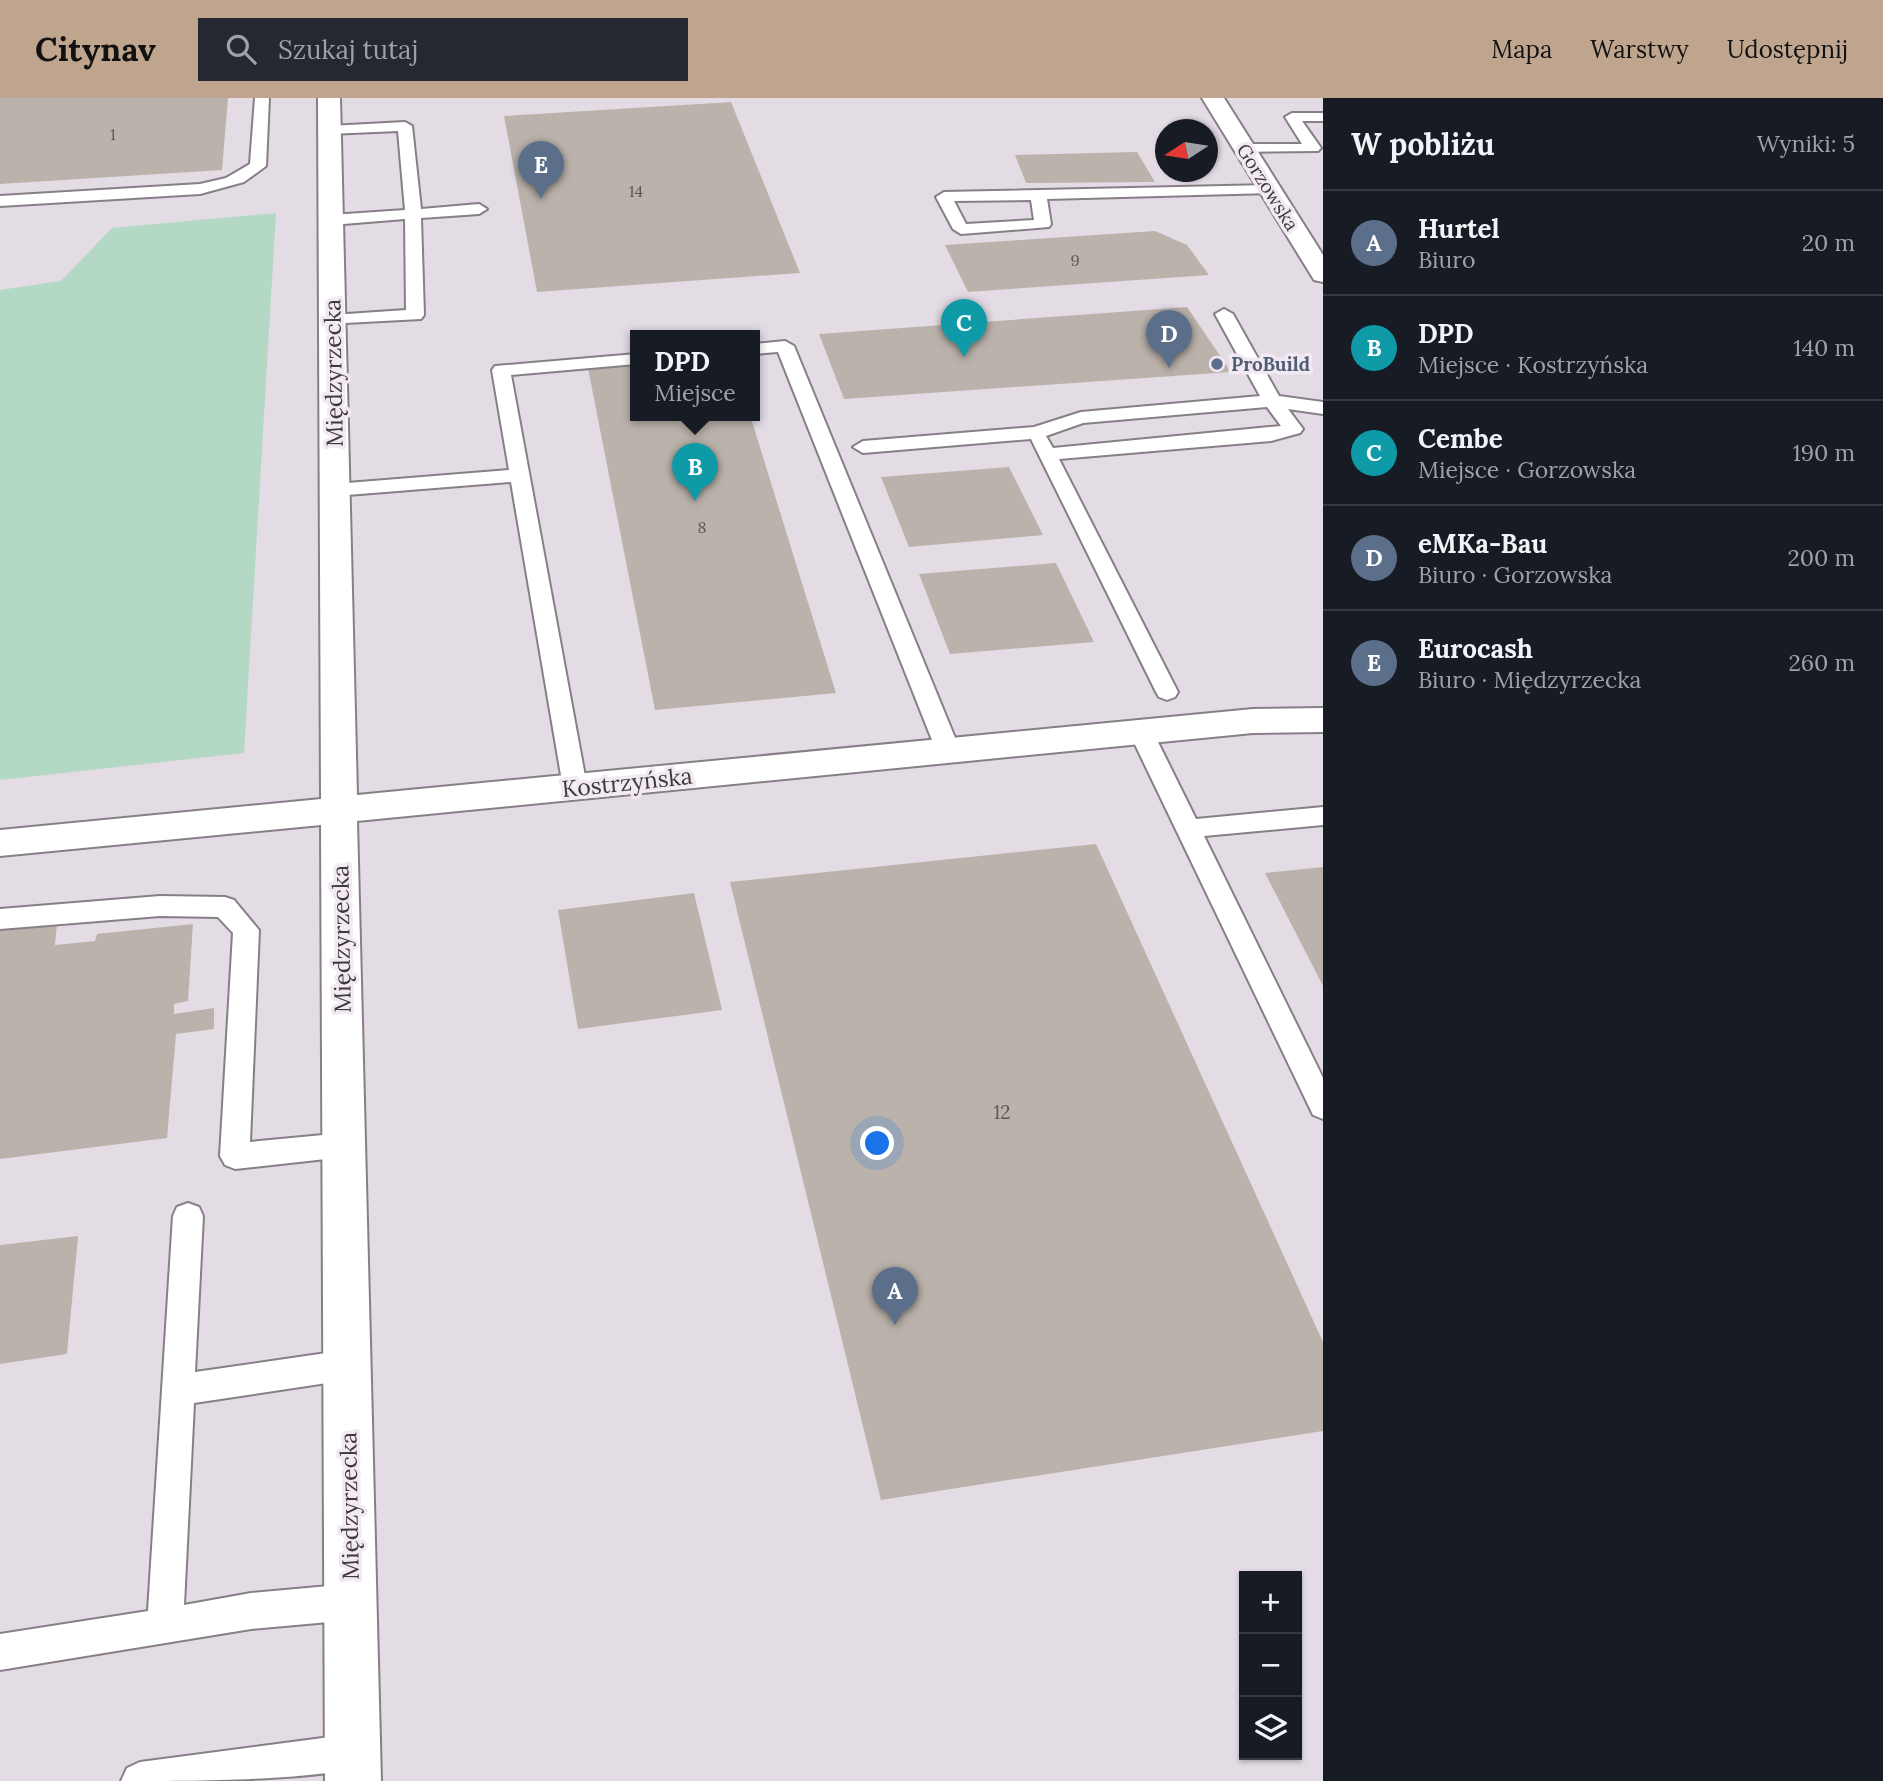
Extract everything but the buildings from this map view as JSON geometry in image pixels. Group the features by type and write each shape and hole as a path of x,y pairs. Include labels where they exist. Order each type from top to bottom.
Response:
{"street":[{"name":"Gorzowska","path":"1213,98 1323,275"},
{"name":"Międzyrzecka","path":"329,114 353,1767"},
{"path":"1253,721 1323,705"},
{"path":"1253,721 1323,720"},
{"name":"Kostrzyńska","path":"0,843 1253,721"}],"lane":[{"path":"0,201 200,189 246,177 258,166 262,98"},
{"path":"1213,98 1224,98"},
{"path":"329,114 405,127 413,215 415,315 332,320"},
{"path":"1323,117 1292,117 1323,163"},
{"path":"1245,149 1313,148"},
{"path":"1038,195 1043,224 961,229 944,197 1270,190"},
{"path":"331,220 479,209"},
{"path":"1046,454 1271,435 1293,429 1272,401 1224,314"},
{"path":"760,348 785,346 948,750"},
{"path":"575,787 501,370 630,359"},
{"path":"863,447 1036,433 1081,418 1272,401 1323,408"},
{"path":"1036,433 1167,692"},
{"path":"335,490 521,475"},
{"path":"1141,732 1323,1107"},
{"path":"1188,829 1323,816"},
{"path":"0,919 160,906 225,907 246,930 235,1156 344,1145"},
{"path":"166,1626 188,1216"},
{"path":"178,1390 347,1365"},
{"path":"0,1651 251,1611 351,1602"},
{"path":"140,1781 353,1767"}],"green space":[{"path":"276,213 244,753 0,780 0,290 61,281 112,228"}],"place":[{"name":"Eurocash","path":"541,199"},
{"name":"Cembe","path":"964,357"},
{"name":"ProBuild","path":"1217,364"},
{"name":"eMKa-Bau","path":"1169,368"},
{"name":"DPD","path":"695,501"},
{"name":"Hurtel","path":"895,1325"}]}
